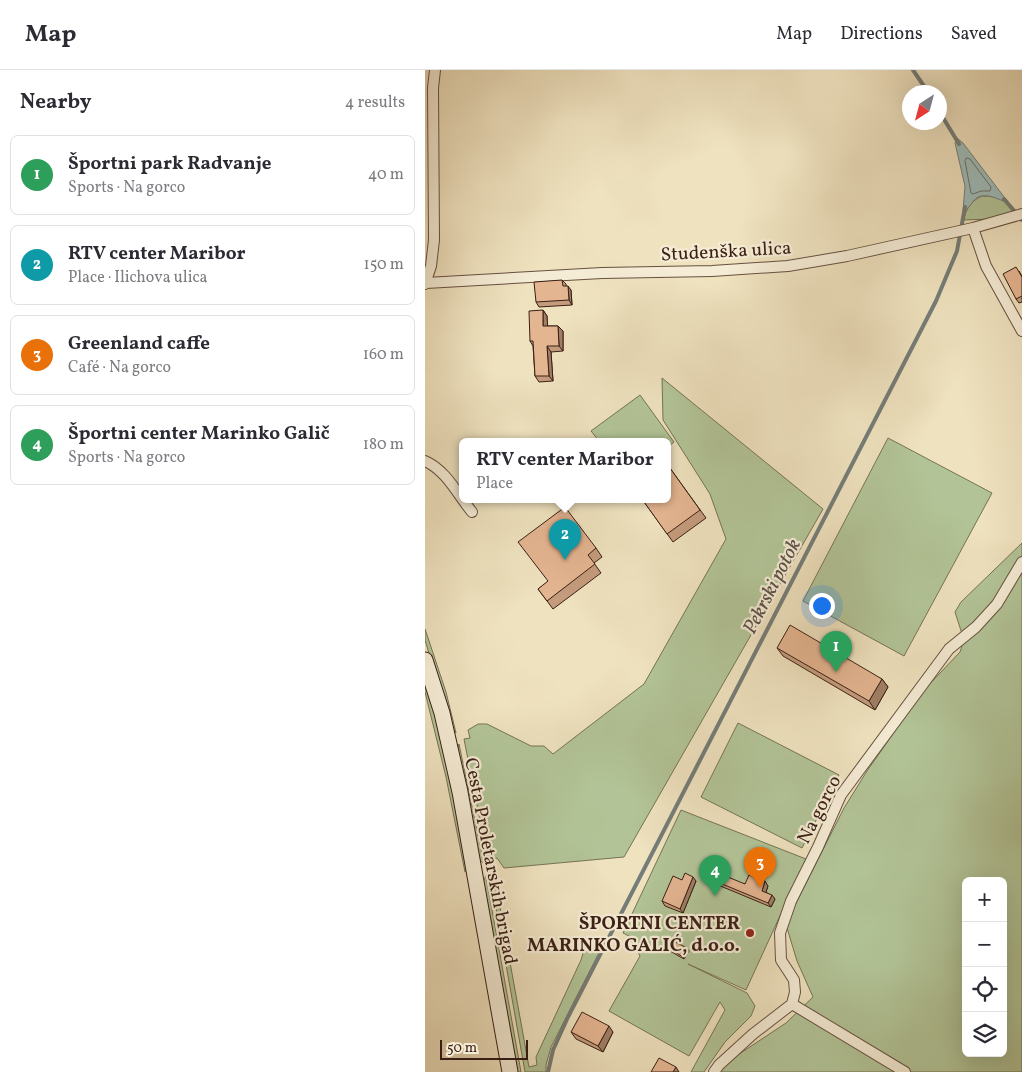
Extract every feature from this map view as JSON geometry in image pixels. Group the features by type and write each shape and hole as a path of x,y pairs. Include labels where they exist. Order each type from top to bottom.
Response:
{"main road":[{"name":"Cesta Proletarskih brigad","path":"425,660 442,713 460,792 510,1072"}],"street":[{"path":"425,284 431,266 434,240 433,106 435,70"},
{"name":"Studenška ulica","path":"425,284 592,274 757,269 788,266 847,256 970,229 1022,214"},
{"path":"970,229 986,266 1022,331"},
{"path":"425,462 437,468 459,495"},
{"path":"465,503 472,512"},
{"name":"Na gorco","path":"792,1004 795,992 794,980 781,960 779,934 791,901 841,795 949,650 976,627 997,604 1022,562"},
{"path":"714,1072 719,1065 753,1034 792,1004 905,1072"}],"green space":[{"path":"982,196 1001,200 1009,205 1015,213 989,219 964,220 970,206"},
{"path":"662,378 823,509 624,857 504,868 497,858 488,861 464,739 470,738 468,730 478,724 487,724 531,746 544,746 553,754 644,684 726,539 710,494 663,420"},
{"path":"640,395 674,442 671,444 671,438 597,438 591,431"},
{"path":"888,438 992,493 904,656 803,601"},
{"path":"1022,543 1022,1072 712,1072 786,1023 813,997 797,961 787,928 793,909 844,808 867,771 923,691 960,652 964,640 955,612 961,602"},
{"path":"425,629 446,692 456,733 452,728 425,640"},
{"path":"425,680 449,775 467,871 465,872 446,777 425,692"},
{"path":"738,723 839,775 802,848 701,797"},
{"path":"459,744 484,864 480,860 457,751"},
{"path":"681,810 806,859 746,990 688,964 747,993 755,1006 751,1016 725,1042 704,1072 691,1072 725,1010 720,1002 689,1056 609,1011 640,956 629,936 623,933"},
{"path":"490,874 498,875 496,885 529,1067 537,1065 536,1057 581,960 586,943 600,951 551,1047 546,1072 525,1072"},
{"path":"486,876 521,1072 517,1072 483,882"}],"water":[{"path":"957,138 963,143 1008,202 988,196 981,196 963,211 965,186 955,143"}],"building":[{"path":"1016,267 1022,277 1022,296 1016,299 1003,274"},
{"path":"562,280 563,286 568,286 569,300 536,302 534,282"},
{"path":"543,310 543,326 558,326 559,346 547,346 549,376 535,376 533,341 530,341 529,311"},
{"path":"671,470 700,510 667,534 645,503 671,503"},
{"path":"565,507 596,548 588,555 595,564 547,601 538,589 548,581 518,542"},
{"path":"790,625 882,679 869,701 777,648"},
{"path":"685,873 693,877 680,909 662,901 673,876 682,880"},
{"path":"718,873 745,884 749,875 765,881 762,891 772,895 768,903 715,881"},
{"path":"673,941 687,948 683,957 669,948"},
{"path":"582,1012 609,1026 598,1046 571,1032"},
{"path":"659,1058 676,1067 673,1072 651,1072"}],"waterway":[{"name":"Pekrski potok","path":"913,70 923,85"},
{"name":"Pekrski potok","path":"947,124 959,144"},
{"path":"1004,199 1022,220"},
{"name":"Pekrski potok","path":"548,1072 553,1050 568,1017 936,301 957,251 965,207"}],"place":[{"name":"RTV center Maribor","path":"565,560"},
{"name":"Športni park Radvanje","path":"836,672"},
{"name":"Greenland caffe","path":"760,888"},
{"name":"Športni center Marinko Galič","path":"715,896"},
{"name":"ŠPORTNI CENTER MARINKO GALIĆ, d.o.o.","path":"750,933"}]}
